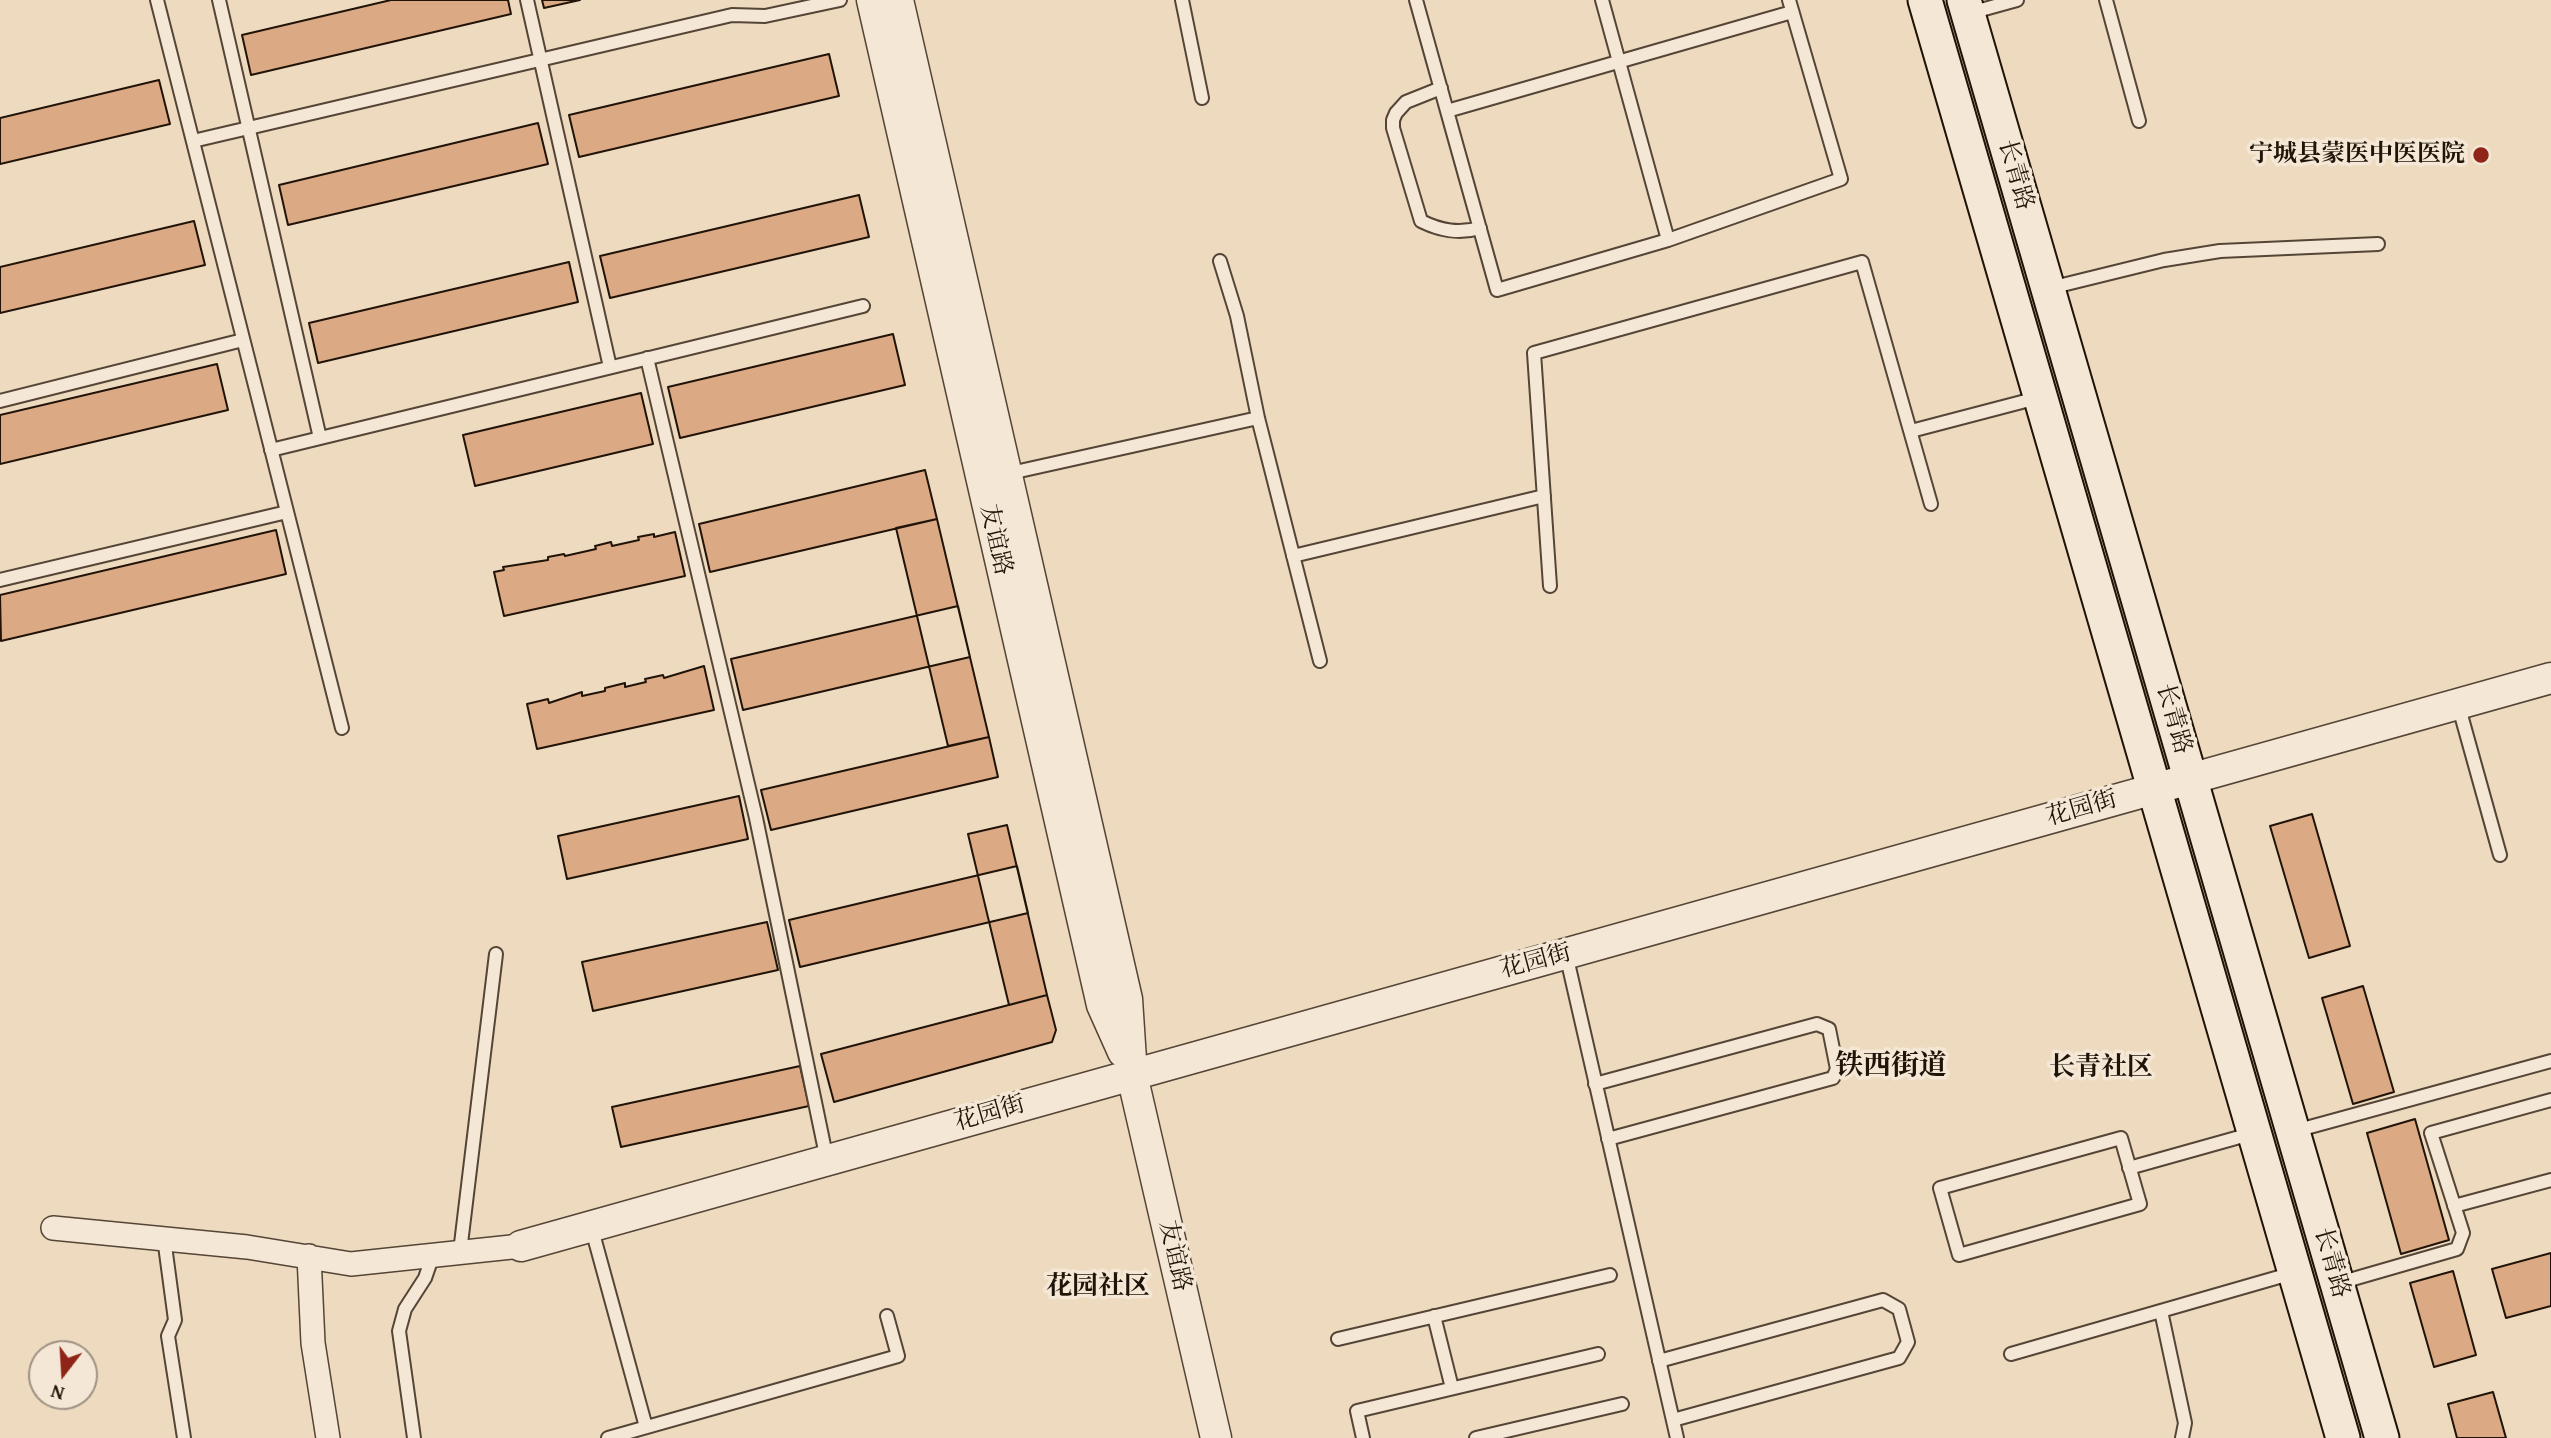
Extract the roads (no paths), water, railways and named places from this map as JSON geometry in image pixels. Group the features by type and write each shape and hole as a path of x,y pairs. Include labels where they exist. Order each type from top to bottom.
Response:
{"main road":[{"name":"长青路","path":"1925,0 2343,1438"},
{"name":"长青路","path":"1966,7 2382,1438"}],"street":[{"name":"友谊路","path":"872,0 1102,1005 1132,1075"},
{"name":"友谊路","path":"898,0 1127,999 1132,1075 1216,1438"},
{"name":"花园街","path":"522,1246 2551,678"},
{"path":"53,1228 247,1247 351,1264 522,1246"},
{"path":"309,1256 313,1343 328,1438"}],"lane":[{"path":"157,0 342,728"},
{"path":"219,0 320,438"},
{"path":"527,0 610,367"},
{"path":"193,141 732,15 765,16 840,0"},
{"path":"1182,0 1202,98"},
{"path":"1416,0 1441,88 1447,111 1497,290 1668,240 1841,178 1791,6 1619,62 1447,111"},
{"path":"1602,0 1668,240"},
{"path":"1966,7 2017,0"},
{"path":"2106,0 2139,121"},
{"path":"1441,88 1406,102 1396,113 1393,128 1421,221 1447,231 1480,228"},
{"path":"2048,288 2164,260 2220,251 2378,244"},
{"path":"1220,261 1237,316 1258,418 1320,661"},
{"path":"1550,586 1534,353 1862,262 1931,504"},
{"path":"271,450 863,306"},
{"path":"0,401 243,340"},
{"path":"647,358 756,818 827,1160"},
{"path":"1911,431 2041,397"},
{"path":"1006,474 1258,418"},
{"path":"1293,556 1544,496"},
{"path":"0,580 287,512"},
{"path":"2458,704 2500,855"},
{"path":"460,1252 496,954"},
{"path":"1566,954 1677,1438"},
{"path":"1595,1084 1817,1024 1829,1029 1837,1069 1833,1079 1608,1139"},
{"path":"2293,1132 2551,1061"},
{"path":"2337,1284 2457,1249 2463,1233 2431,1133 2551,1100"},
{"path":"2129,1168 2255,1133"},
{"path":"2120,1138 2129,1168 2140,1204 1959,1255 1940,1188 2120,1138"},
{"path":"2454,1206 2551,1180"},
{"path":"591,1226 646,1427"},
{"path":"164,1238 175,1320 168,1336 184,1438"},
{"path":"414,1438 399,1331 405,1309 425,1278 433,1255"},
{"path":"2011,1354 2295,1272"},
{"path":"1338,1339 1610,1275"},
{"path":"1659,1361 1882,1300 1899,1309 1908,1342 1899,1358 1673,1420"},
{"path":"2161,1311 2185,1423 2182,1438"},
{"path":"1434,1316 1452,1388"},
{"path":"608,1438 898,1356 887,1317"},
{"path":"1363,1438 1357,1411 1598,1354"},
{"path":"1476,1438 1622,1404"}],"place":[{"name":"宁城县蒙医中医医院","path":"2481,155"}],"district":[{"name":"铁西街道","path":"1891,1067"},
{"name":"长青社区","path":"2101,1068"},
{"name":"花园社区","path":"1098,1287"}]}
